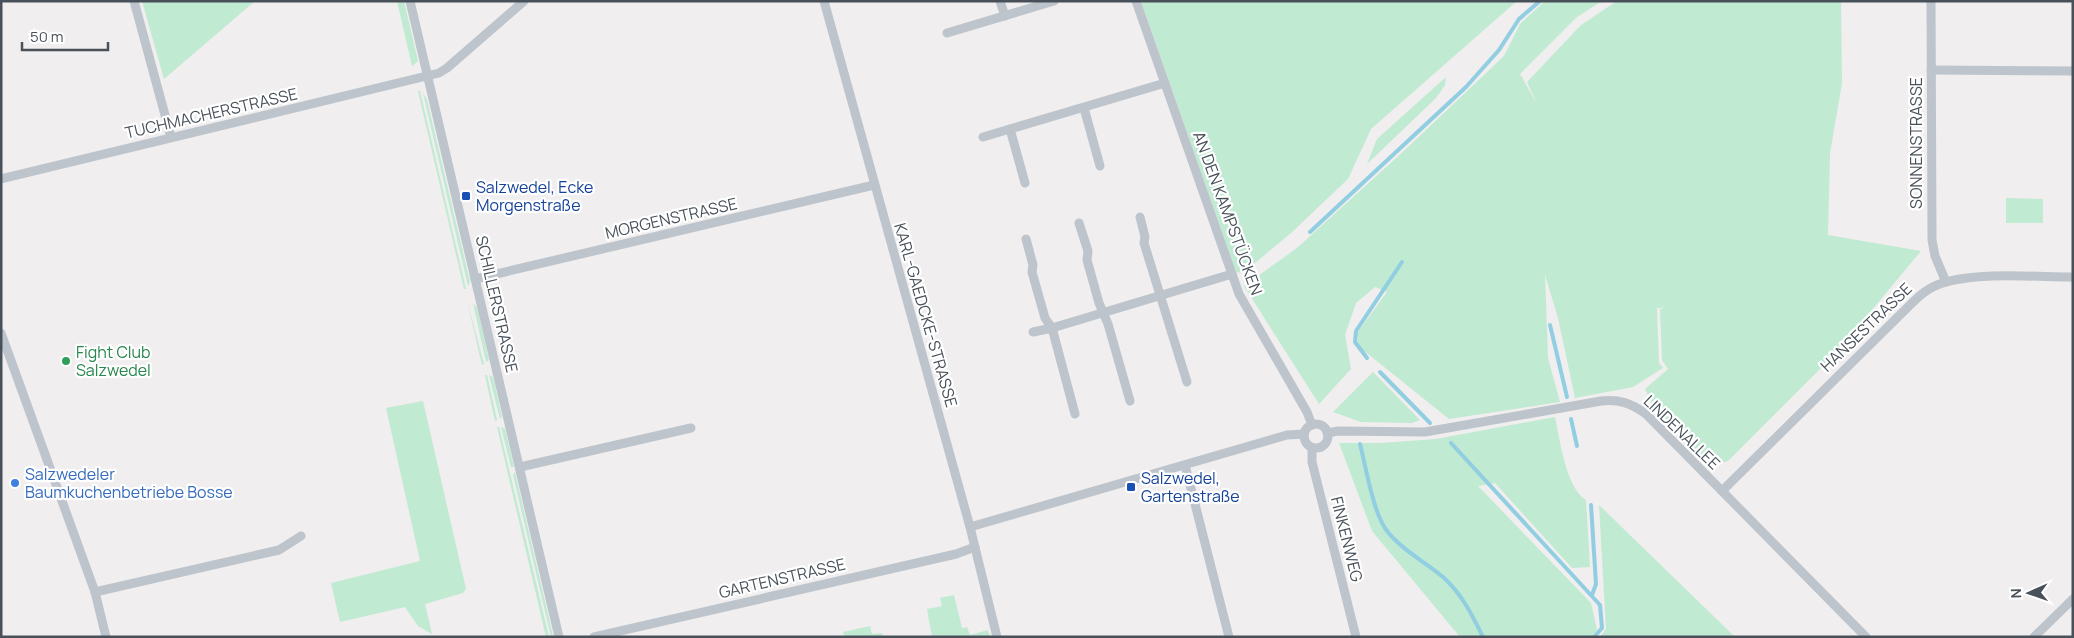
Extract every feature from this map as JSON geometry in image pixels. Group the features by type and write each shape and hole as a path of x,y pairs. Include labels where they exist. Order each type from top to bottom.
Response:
{"street":[{"path":"134,1 171,137"},
{"name":"SCHILLERSTRASSE","path":"410,1 559,637"},
{"name":"TUCHMACHERSTRASSE","path":"1,179 439,73 524,1"},
{"name":"KARL-GAEDCKE-STRASSE","path":"824,1 970,528 998,637"},
{"path":"1000,1 1004,16"},
{"path":"947,33 1054,1"},
{"name":"AN DEN KAMPSTÜCKEN","path":"1136,1 1244,304 1307,412 1312,424"},
{"name":"SONNENSTRASSE","path":"1931,1 1932,240 1935,256 1946,282"},
{"path":"1931,70 2073,71"},
{"path":"983,137 1165,83"},
{"path":"1084,108 1100,166"},
{"path":"1010,129 1025,183"},
{"name":"MORGENSTRASSE","path":"475,279 874,185"},
{"path":"1140,217 1146,237 1144,243 1187,382"},
{"path":"1079,223 1088,251 1087,260 1130,401"},
{"path":"1026,238 1034,265 1032,272 1045,318 1052,328 1075,414"},
{"path":"1032,332 1052,328 1232,274"},
{"name":"HANSESTRASSE","path":"1722,491 1912,302 1931,288 1946,282 1977,277 2073,277"},
{"path":"1,333 95,592 106,637"},
{"name":"LINDENALLEE","path":"1327,433 1338,431 1425,432 1601,401 1620,401 1633,404 1646,414 1866,637"},
{"path":"1312,424 1321,425 1327,433 1324,445 1318,448 1312,448 1304,441 1306,428 1312,424"},
{"path":"520,467 691,428"},
{"path":"970,528 1287,435 1304,434"},
{"name":"FINKENWEG","path":"1312,448 1312,462 1356,637"},
{"path":"1185,465 1229,637"},
{"path":"95,592 279,550 301,536"},
{"name":"GARTENSTRASSE","path":"594,637 947,556 975,547"},
{"path":"2034,637 2073,599"}],"green space":[{"path":"142,1 255,1 164,79"},
{"path":"397,1 404,1 418,61 412,66"},
{"path":"1141,1 1517,1 1371,129 1348,179 1291,233 1243,273 1236,272"},
{"path":"1545,1 1602,1 1577,17 1520,74 1537,104 1527,82 1581,25 1617,1 1841,1 1842,83 1830,153 1828,235 1921,251 1836,353 1728,461 1719,463 1714,456 1702,456 1653,406 1645,389 1668,369 1662,360 1660,309 1666,307 1653,309 1657,309 1659,363 1663,368 1633,387 1575,398 1558,318 1545,275 1548,358 1560,402 1449,419 1358,346 1357,333 1387,292 1375,287 1356,303 1345,335 1351,369 1319,404 1244,286 1297,248 1405,150 1504,56 1520,24"},
{"path":"1446,77 1445,85 1436,98 1367,164 1377,139"},
{"path":"418,91 420,91 466,289 464,289"},
{"path":"423,93 427,100 470,282 468,286"},
{"path":"2006,198 2043,199 2043,223 2006,223"},
{"path":"467,301 484,364 482,365"},
{"path":"473,303 477,308 489,360 486,362"},
{"path":"1373,372 1420,420 1412,423 1361,422 1333,412"},
{"path":"485,375 487,375 497,420 495,421"},
{"path":"489,375 493,377 502,417 500,419"},
{"path":"423,401 466,589 463,593 425,604 432,634 418,626 405,607 340,622 331,583 420,561 386,408"},
{"path":"1555,417 1569,475 1579,494 1586,500 1590,567 1572,568 1495,483 1478,486 1591,603 1597,630 1591,637 1460,637 1372,531 1339,443 1381,443 1436,439"},
{"path":"497,427 499,427 549,637 546,637"},
{"path":"501,427 505,429 514,467 511,467"},
{"path":"515,472 553,637 551,637 513,475"},
{"path":"1599,505 1735,637 1600,637 1606,629"},
{"path":"954,595 962,628 967,627 970,635 988,630 990,637 932,637 927,609 942,606 940,598"},
{"path":"870,626 872,634 882,633 883,637 845,637 843,632"}],"waterway":[{"path":"1310,232 1466,87 1499,50 1519,19 1540,1"},
{"path":"1367,358 1355,342 1356,331 1402,262"},
{"path":"1550,325 1567,397"},
{"path":"1380,372 1430,423"},
{"path":"1571,419 1577,446"},
{"path":"1451,443 1600,605 1602,628 1594,637"},
{"path":"1360,444 1374,502 1387,531 1456,590 1483,637"},
{"path":"1591,505 1596,584 1592,595"}],"place":[{"name":"Salzwedel, Ecke Morgenstraße","path":"466,196"},
{"name":"Fight Club Salzwedel","path":"66,361"},
{"name":"Salzwedeler Baumkuchenbetriebe Bosse","path":"15,483"},
{"name":"Salzwedel, Gartenstraße","path":"1131,487"}]}
